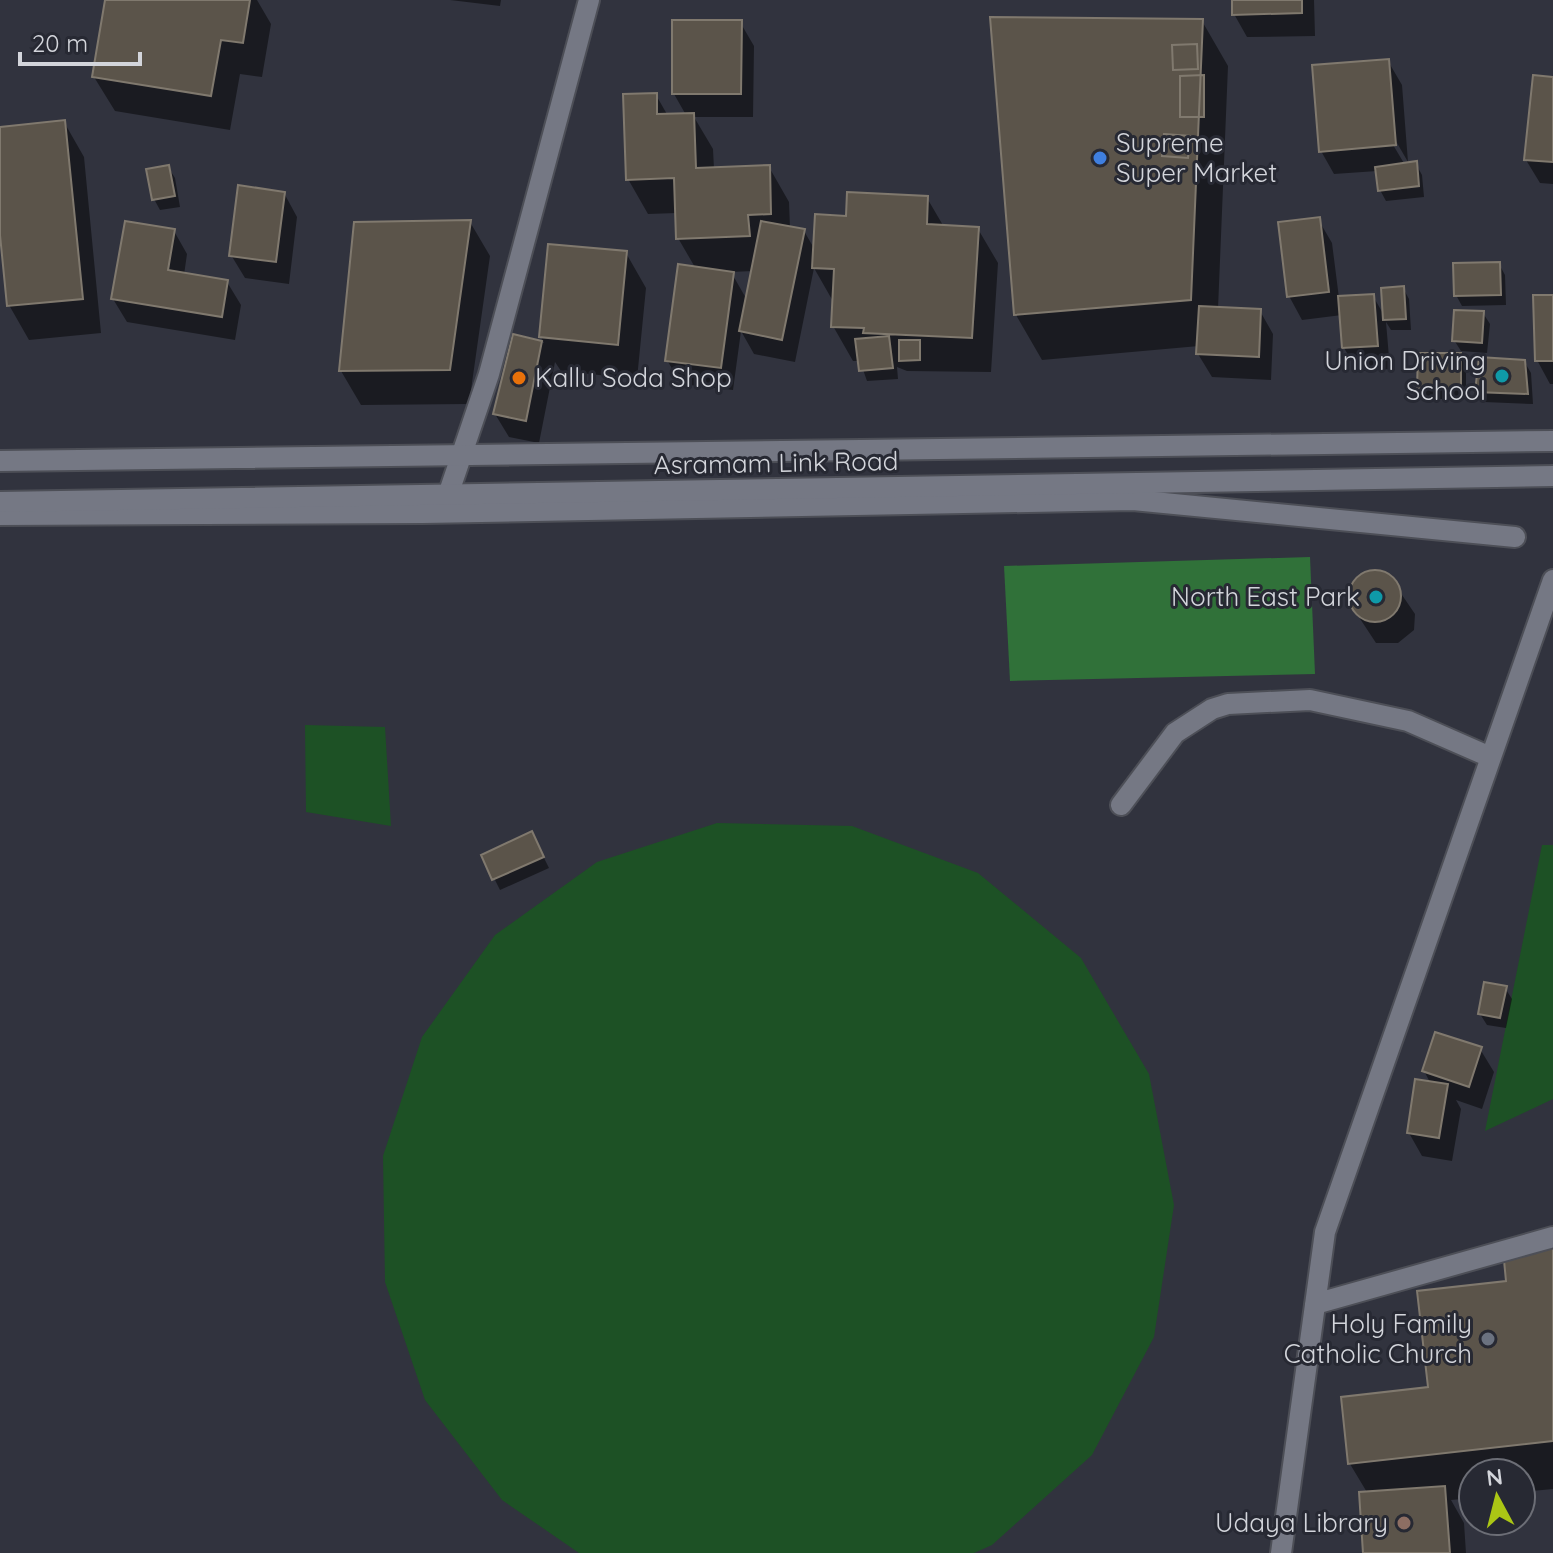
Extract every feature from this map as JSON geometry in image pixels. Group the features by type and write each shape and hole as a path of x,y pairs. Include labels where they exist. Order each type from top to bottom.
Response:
{"street":[{"path":"448,495 459,453 489,374 589,0"},
{"name":"Asramam Link Road","path":"0,461 1553,441"},
{"name":"Asramam Link Road","path":"0,502 1553,476"},
{"path":"0,515 502,512 1133,500 1515,537"},
{"path":"1281,1553 1325,1232 1553,580"},
{"path":"1121,805 1175,733 1212,709 1228,704 1310,700 1408,721 1490,757"},
{"path":"1315,1304 1553,1237"}],"green space":[{"path":"1310,557 1315,674 1010,681 1004,566"},
{"path":"305,725 385,727 391,826 306,812"},
{"path":"717,823 852,826 978,873 1081,958 1149,1074 1174,1205 1154,1337 1092,1455 992,1545 974,1553 579,1553 502,1500 425,1400 385,1282 383,1156 422,1037 495,935 597,862"},
{"path":"1542,845 1553,845 1553,1099 1485,1131"}],"building":[{"path":"105,0 250,0 243,43 221,40 211,96 92,77"},
{"path":"1232,0 1302,0 1302,13 1232,15"},
{"name":"Supreme Super Market","path":"990,17 1203,19 1191,300 1014,315"},
{"path":"672,20 742,20 741,94 672,94"},
{"path":"1197,44 1198,69 1173,70 1172,45"},
{"path":"1389,59 1396,145 1319,152 1312,65"},
{"path":"1204,75 1204,117 1180,117 1180,76"},
{"path":"1533,75 1553,77 1553,162 1524,160"},
{"path":"657,93 657,114 694,113 696,168 770,165 771,214 748,215 750,236 676,239 674,178 626,180 623,94"},
{"path":"65,120 83,299 7,306 0,235 0,127"},
{"path":"1164,134 1190,136 1188,158 1162,156"},
{"path":"1417,161 1419,186 1378,191 1375,167"},
{"path":"169,165 175,196 152,200 146,169"},
{"path":"238,185 285,192 276,262 229,256"},
{"path":"847,192 928,196 927,224 979,227 972,338 863,333 864,328 831,327 834,269 812,268 815,214 846,216"},
{"path":"1320,217 1329,292 1287,297 1278,222"},
{"path":"471,220 450,370 339,371 354,222"},
{"path":"125,221 175,229 168,270 228,280 222,317 111,299"},
{"path":"761,221 805,229 782,340 739,331"},
{"path":"548,244 627,251 618,345 539,337"},
{"path":"1500,262 1501,295 1454,296 1453,263"},
{"path":"678,264 734,272 721,368 665,361"},
{"path":"1404,286 1406,319 1383,320 1381,288"},
{"path":"1374,294 1378,346 1342,348 1338,296"},
{"path":"1533,295 1553,295 1553,361 1535,361"},
{"path":"1199,306 1261,309 1259,357 1196,354"},
{"path":"1454,310 1484,311 1482,343 1452,341"},
{"name":"Kallu Soda Shop","path":"513,334 542,341 526,421 493,414"},
{"path":"889,336 893,368 859,371 855,339"},
{"path":"899,340 920,340 920,360 899,361"},
{"path":"1418,353 1461,353 1461,388 1417,388"},
{"name":"Union Driving School","path":"1479,357 1525,360 1528,394 1475,392"},
{"name":"North East Park","path":"1375,570 1393,578 1401,596 1393,614 1375,622 1357,614 1349,596 1357,578"},
{"path":"532,831 544,857 492,880 481,855"},
{"path":"1484,982 1507,986 1500,1018 1478,1014"},
{"path":"1435,1032 1482,1047 1469,1087 1422,1071"},
{"path":"1415,1079 1448,1084 1439,1138 1407,1133"},
{"name":"Holy Family Catholic Church","path":"1553,1244 1553,1441 1348,1464 1341,1397 1428,1387 1417,1291 1506,1281 1503,1250"},
{"name":"Udaya Library","path":"1445,1486 1450,1553 1363,1553 1359,1492"}],"place":[{"name":"Supreme Super Market","path":"1100,158"},
{"name":"Union Driving School","path":"1502,376"},
{"name":"Kallu Soda Shop","path":"519,378"},
{"name":"North East Park","path":"1376,597"},
{"name":"Holy Family Catholic Church","path":"1488,1339"},
{"name":"Udaya Library","path":"1404,1523"}]}
